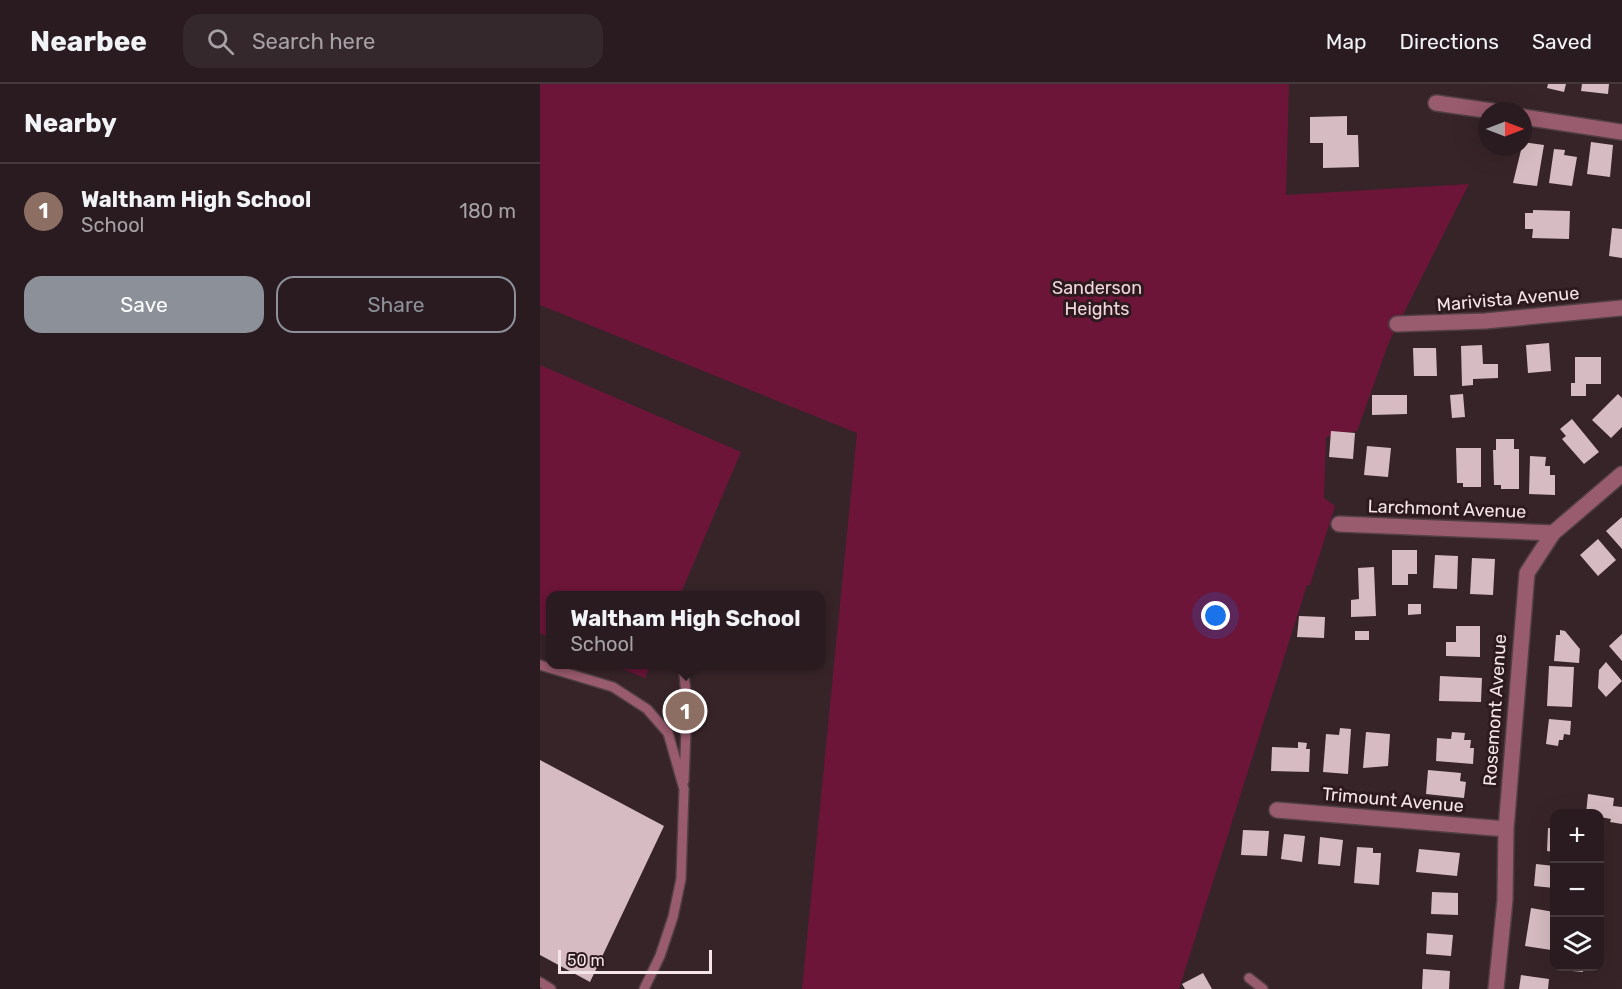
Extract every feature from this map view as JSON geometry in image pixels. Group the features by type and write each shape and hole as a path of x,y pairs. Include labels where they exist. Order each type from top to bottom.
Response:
{"street":[{"path":"1436,103 1478,109"},
{"path":"1532,118 1622,132"},
{"name":"Marivista Avenue","path":"1396,324 1485,321 1622,308"},
{"name":"Rosemont Avenue","path":"1496,989 1505,900 1506,829 1523,596 1527,573 1553,533 1622,474"},
{"name":"Larchmont Avenue","path":"1339,524 1553,533"},
{"name":"Trimount Avenue","path":"1277,810 1506,829"}],"lane":[{"path":"553,669 613,687 647,709 668,733 684,789"},
{"path":"644,989 660,956 673,917 681,879 687,704 684,669"},
{"path":"1249,978 1263,989"},
{"path":"540,982 551,989"}],"green space":[{"name":"Sanderson Heights","path":"540,84 1289,84 1286,195 1469,184 1389,342 1357,431 1326,437 1324,498 1335,506 1310,585 1307,585 1179,989 802,989 857,433 540,305"},
{"path":"540,365 741,452 682,591 546,591 546,636 540,633"},
{"path":"623,669 648,669 645,678"}],"building":[{"path":"1548,84 1566,84 1564,92 1547,88"},
{"path":"1582,84 1609,84 1608,94 1581,91"},
{"path":"1347,116 1347,135 1358,135 1359,167 1323,168 1323,143 1310,143 1310,117"},
{"path":"1591,142 1613,145 1610,177 1587,174"},
{"path":"1532,143 1544,145 1537,186 1513,183 1520,156 1532,156"},
{"path":"1554,149 1565,150 1564,155 1577,157 1572,186 1549,183"},
{"path":"1533,210 1570,211 1569,239 1532,238 1533,229 1525,229 1525,213 1533,213"},
{"path":"1612,228 1622,229 1622,258 1609,256"},
{"path":"1549,343 1551,371 1528,373 1526,345"},
{"path":"1482,345 1483,364 1498,364 1498,378 1473,379 1473,385 1462,386 1461,346"},
{"path":"1413,348 1436,348 1437,376 1414,376"},
{"path":"1575,357 1601,357 1601,384 1586,384 1586,396 1571,396 1571,383 1575,383"},
{"path":"1463,394 1465,417 1452,418 1450,395"},
{"path":"1618,394 1622,398 1622,427 1611,438 1592,420"},
{"path":"1372,395 1407,395 1407,414 1372,415"},
{"path":"1572,419 1599,452 1584,464 1562,439 1566,436 1560,429"},
{"path":"1331,431 1355,433 1353,459 1329,457"},
{"path":"1496,439 1514,439 1514,449 1519,449 1519,489 1501,489 1501,485 1494,485 1493,450 1496,450"},
{"path":"1367,446 1391,448 1388,477 1364,475"},
{"path":"1456,448 1481,448 1481,487 1463,487 1463,483 1457,483"},
{"path":"1530,456 1546,457 1545,466 1550,466 1550,475 1555,475 1555,495 1529,494"},
{"path":"1622,517 1622,549 1606,531"},
{"path":"1598,539 1616,560 1598,576 1580,555"},
{"path":"1392,550 1417,550 1417,574 1408,574 1408,585 1392,585"},
{"path":"1435,555 1458,556 1457,589 1433,588"},
{"path":"1472,558 1495,559 1493,595 1470,594"},
{"path":"1374,567 1376,616 1351,617 1351,600 1359,599 1358,568"},
{"path":"1408,604 1421,604 1421,614 1408,615"},
{"path":"1299,616 1325,617 1324,638 1297,637"},
{"path":"1456,626 1480,626 1480,657 1446,656 1446,642 1456,642"},
{"path":"1560,630 1565,631 1580,649 1579,663 1554,661 1556,635 1560,635"},
{"path":"1355,631 1369,631 1369,640 1355,640"},
{"path":"1622,634 1622,661 1609,646"},
{"path":"1606,662 1622,681 1606,697 1598,688 1599,670"},
{"path":"1549,666 1574,667 1572,707 1547,706"},
{"path":"1440,676 1482,678 1481,702 1439,701"},
{"path":"1549,719 1571,721 1570,735 1564,734 1558,746 1546,744"},
{"path":"1340,728 1351,729 1348,774 1323,772 1326,734 1339,735"},
{"path":"1366,732 1390,734 1388,766 1363,768"},
{"path":"1452,732 1465,733 1464,740 1471,740 1470,748 1474,748 1473,764 1436,761 1437,738 1451,739"},
{"path":"1298,742 1307,743 1306,749 1310,749 1309,772 1271,771 1272,747 1298,748"},
{"path":"540,760 664,826 590,982 540,955"},
{"path":"1428,770 1461,773 1460,781 1466,782 1464,798 1426,794"},
{"path":"1588,794 1614,798 1613,806 1622,807 1622,824 1610,822 1611,819 1604,818 1604,809 1586,809"},
{"path":"1548,828 1550,828 1550,851 1547,851"},
{"path":"1243,830 1269,831 1267,856 1241,855"},
{"path":"1284,834 1305,836 1302,862 1281,859"},
{"path":"1320,837 1343,840 1340,866 1318,864"},
{"path":"1357,847 1373,848 1373,853 1381,853 1379,885 1354,883"},
{"path":"1419,849 1460,853 1457,876 1416,872"},
{"path":"1536,864 1550,866 1550,888 1534,886"},
{"path":"1432,892 1458,893 1458,915 1431,914"},
{"path":"1531,908 1550,911 1550,950 1525,946"},
{"path":"1427,933 1453,935 1451,956 1426,954"},
{"path":"1423,969 1450,971 1449,989 1422,989"},
{"path":"1203,973 1212,989 1185,989 1182,984"},
{"path":"1521,975 1549,979 1548,989 1519,989"}],"place":[{"name":"Waltham High School","path":"685,711"}]}
